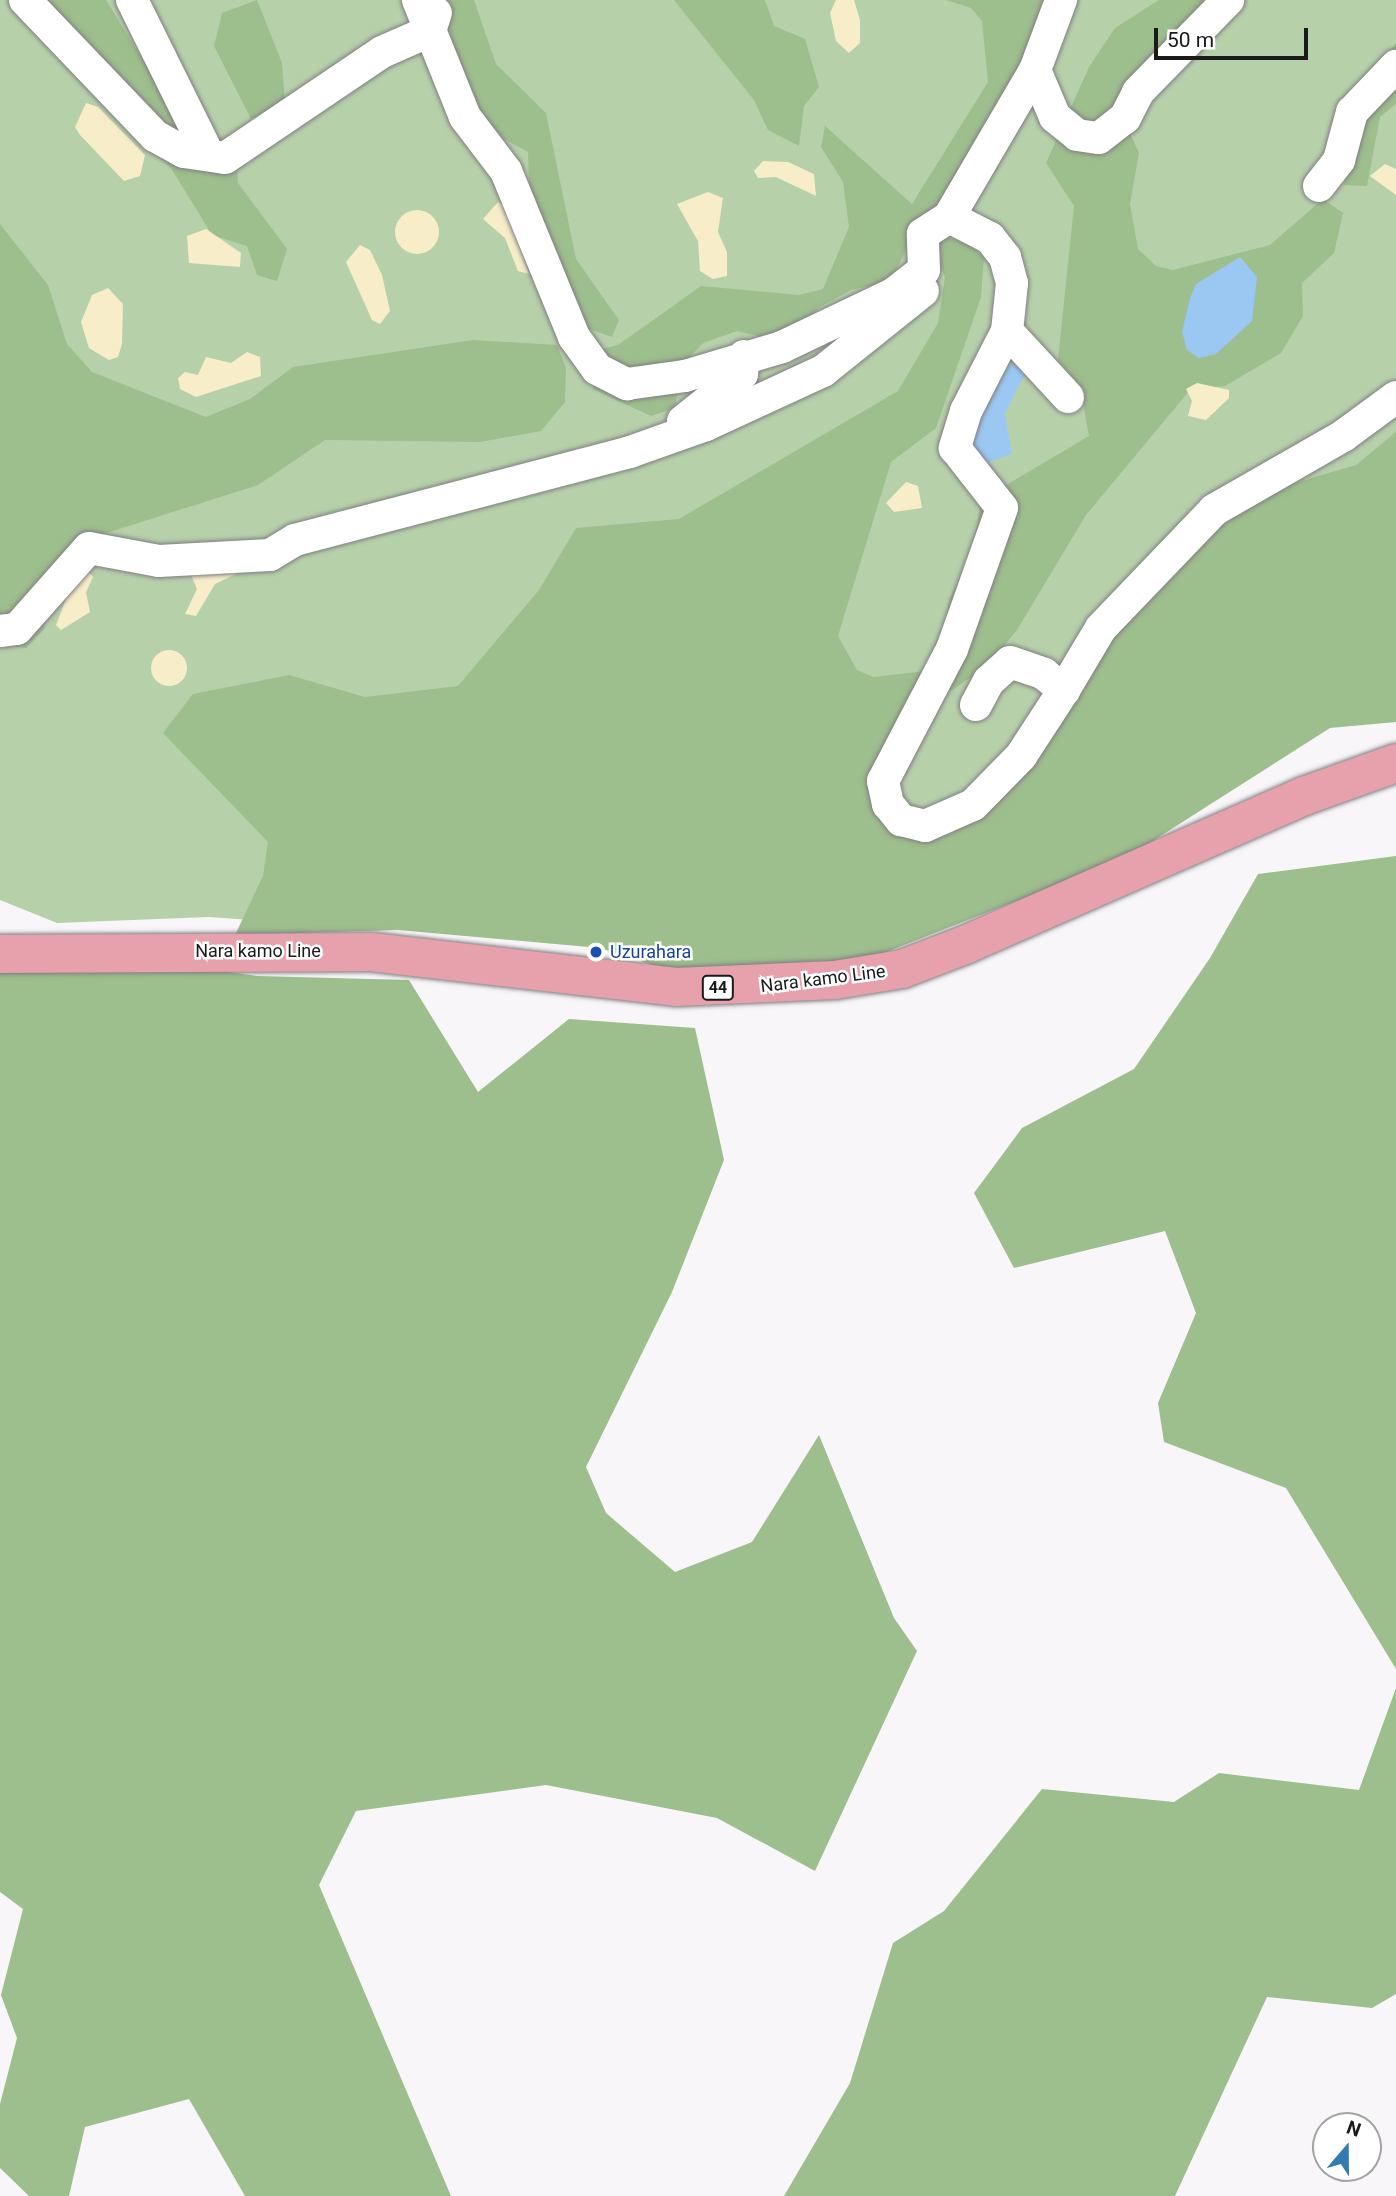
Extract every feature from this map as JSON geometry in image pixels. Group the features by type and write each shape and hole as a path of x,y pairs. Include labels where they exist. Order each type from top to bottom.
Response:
{"main road":[{"name":"Nara kamo Line","path":"0,954 371,952 676,986 835,980 902,969 967,944 1304,796 1396,763"}],"lane":[{"path":"25,0 155,136 184,152 225,158 382,52 430,31 441,0"},
{"path":"132,0 208,154"},
{"path":"418,0 465,117 506,171 574,337 597,369 627,384 685,376 798,340 894,295 924,270"},
{"path":"0,631 26,621 89,548 159,561 270,555 295,540 630,452 665,435 775,395 875,336 925,289 923,234 949,217 1035,70 1061,0"},
{"path":"1035,70 1039,117 1077,135 1100,138 1125,118 1138,92 1228,0"},
{"path":"1319,186 1339,160 1352,112 1396,66"},
{"path":"949,217 990,238 1005,257 1012,283 1007,331 966,411 955,448 1002,508 952,649 883,781 888,804 901,820 925,826 973,806 1021,756 1101,628 1214,510 1343,436 1396,397"},
{"path":"1007,331 1068,397"},
{"path":"798,340 841,355"},
{"path":"665,435 742,374 744,356"},
{"path":"976,705 995,674 1010,662 1044,674 1064,691"}],"green space":[{"path":"0,0 1396,0 1396,629 934,865 405,930 208,917 57,923 0,900"},
{"path":"14,0 106,0 144,62 213,147 237,166 238,183 287,249 277,281 257,275 247,246 212,235 171,168 40,39 16,12"},
{"path":"257,0 282,63 285,102 251,119 214,46 222,13"},
{"path":"427,0 474,0 496,64 546,113 576,259 619,320 612,337 581,326 530,213 528,152 489,131"},
{"path":"674,0 765,0 774,26 805,39 819,87 804,106 799,146 768,130 754,100"},
{"path":"946,0 1050,0 1027,104 914,233 891,281 851,290 818,308 803,326 766,338 737,331 703,343 681,366 675,408 651,416 593,389 598,350 618,345 701,286 799,295 823,289 849,227 843,182 821,147 825,126 912,204 988,82 982,21 971,8"},
{"path":"1159,0 1243,0 1120,111 1139,153 1130,204 1138,249 1156,266 1173,270 1270,245 1323,199 1343,213 1334,253 1302,283 1303,316 1281,353 1225,386 1190,390 1086,515 1017,630 986,667 954,689 905,709 873,774 919,835 951,834 980,810 1091,655 1249,496 1356,465 1396,432 1396,722 1330,728 1126,858 866,960 674,972 600,948 398,930 235,935 263,876 268,842 163,733 193,694 289,675 365,697 458,686 539,590 576,528 679,519 898,391 938,323 945,277 935,249 943,237 967,243 984,258 981,297 936,428 891,462 838,636 857,670 873,677 926,671 942,647 949,600 972,554 981,500 1089,436 1080,386 1058,360 1074,206 1046,163 1089,67 1115,28"},
{"path":"1396,43 1396,104 1380,117 1367,186 1344,185 1366,78"},
{"path":"0,224 48,285 67,344 92,372 206,417 250,399 293,367 473,340 557,345 566,368 565,402 541,431 480,442 325,440 258,485 97,536 58,572 44,629 26,648 0,644"},
{"path":"1396,856 1396,1669 1286,1488 1164,1442 1158,1403 1196,1313 1165,1231 1014,1268 974,1193 1022,1128 1134,1069 1210,958 1258,874"},
{"path":"0,941 257,976 409,980 478,1092 569,1019 695,1028 724,1160 672,1292 586,1467 606,1513 675,1572 752,1542 819,1435 894,1618 917,1651 815,1871 717,1818 546,1785 356,1811 319,1885 451,2196 245,2196 189,2099 85,2127 69,2196 29,2196 0,2168 0,2104 17,2038 1,1995 23,1909 0,1892"},
{"path":"1396,1688 1396,1994 1372,2008 1267,1997 1175,2196 784,2196 850,2083 893,1943 944,1911 1042,1789 1174,1802 1219,1773 1359,1790"}],"sand":[{"path":"836,0 854,0 860,20 860,43 849,53 836,41 830,13"},
{"path":"86,103 98,107 145,155 140,176 124,181 80,135 75,127"},
{"path":"763,161 788,162 814,174 816,196 776,177 758,178 754,171"},
{"path":"1385,164 1396,169 1396,195 1370,176"},
{"path":"708,192 723,198 718,232 727,252 727,276 713,279 700,271 698,241 677,204"},
{"path":"498,202 505,205 529,274 518,271 505,238 483,219"},
{"path":"417,210 433,216 439,232 433,248 417,254 401,248 395,232 401,216"},
{"path":"206,229 241,253 240,267 189,263 187,236"},
{"path":"360,245 370,250 382,275 390,311 380,324 372,320 346,262"},
{"path":"108,288 123,304 122,344 118,357 109,360 89,348 81,322 92,295"},
{"path":"247,352 260,357 261,376 196,397 180,389 178,378 185,372 198,375 206,357 231,363"},
{"path":"1197,383 1229,390 1229,398 1206,420 1188,416 1192,401 1186,389"},
{"path":"906,482 918,486 922,508 894,512 886,503"},
{"path":"87,570 93,577 86,592 90,612 61,630 56,625 75,576"},
{"path":"240,572 215,584 196,616 185,614 197,589 191,575"},
{"path":"169,650 181,656 187,668 181,680 169,686 157,680 151,668 157,656"}],"water":[{"path":"1240,257 1257,277 1252,321 1216,354 1199,358 1187,350 1182,332 1190,298 1196,284"},
{"path":"1018,362 1026,372 1005,413 1012,454 978,466 965,430 999,367"}],"place":[{"name":"Uzurahara","path":"596,952"}]}
